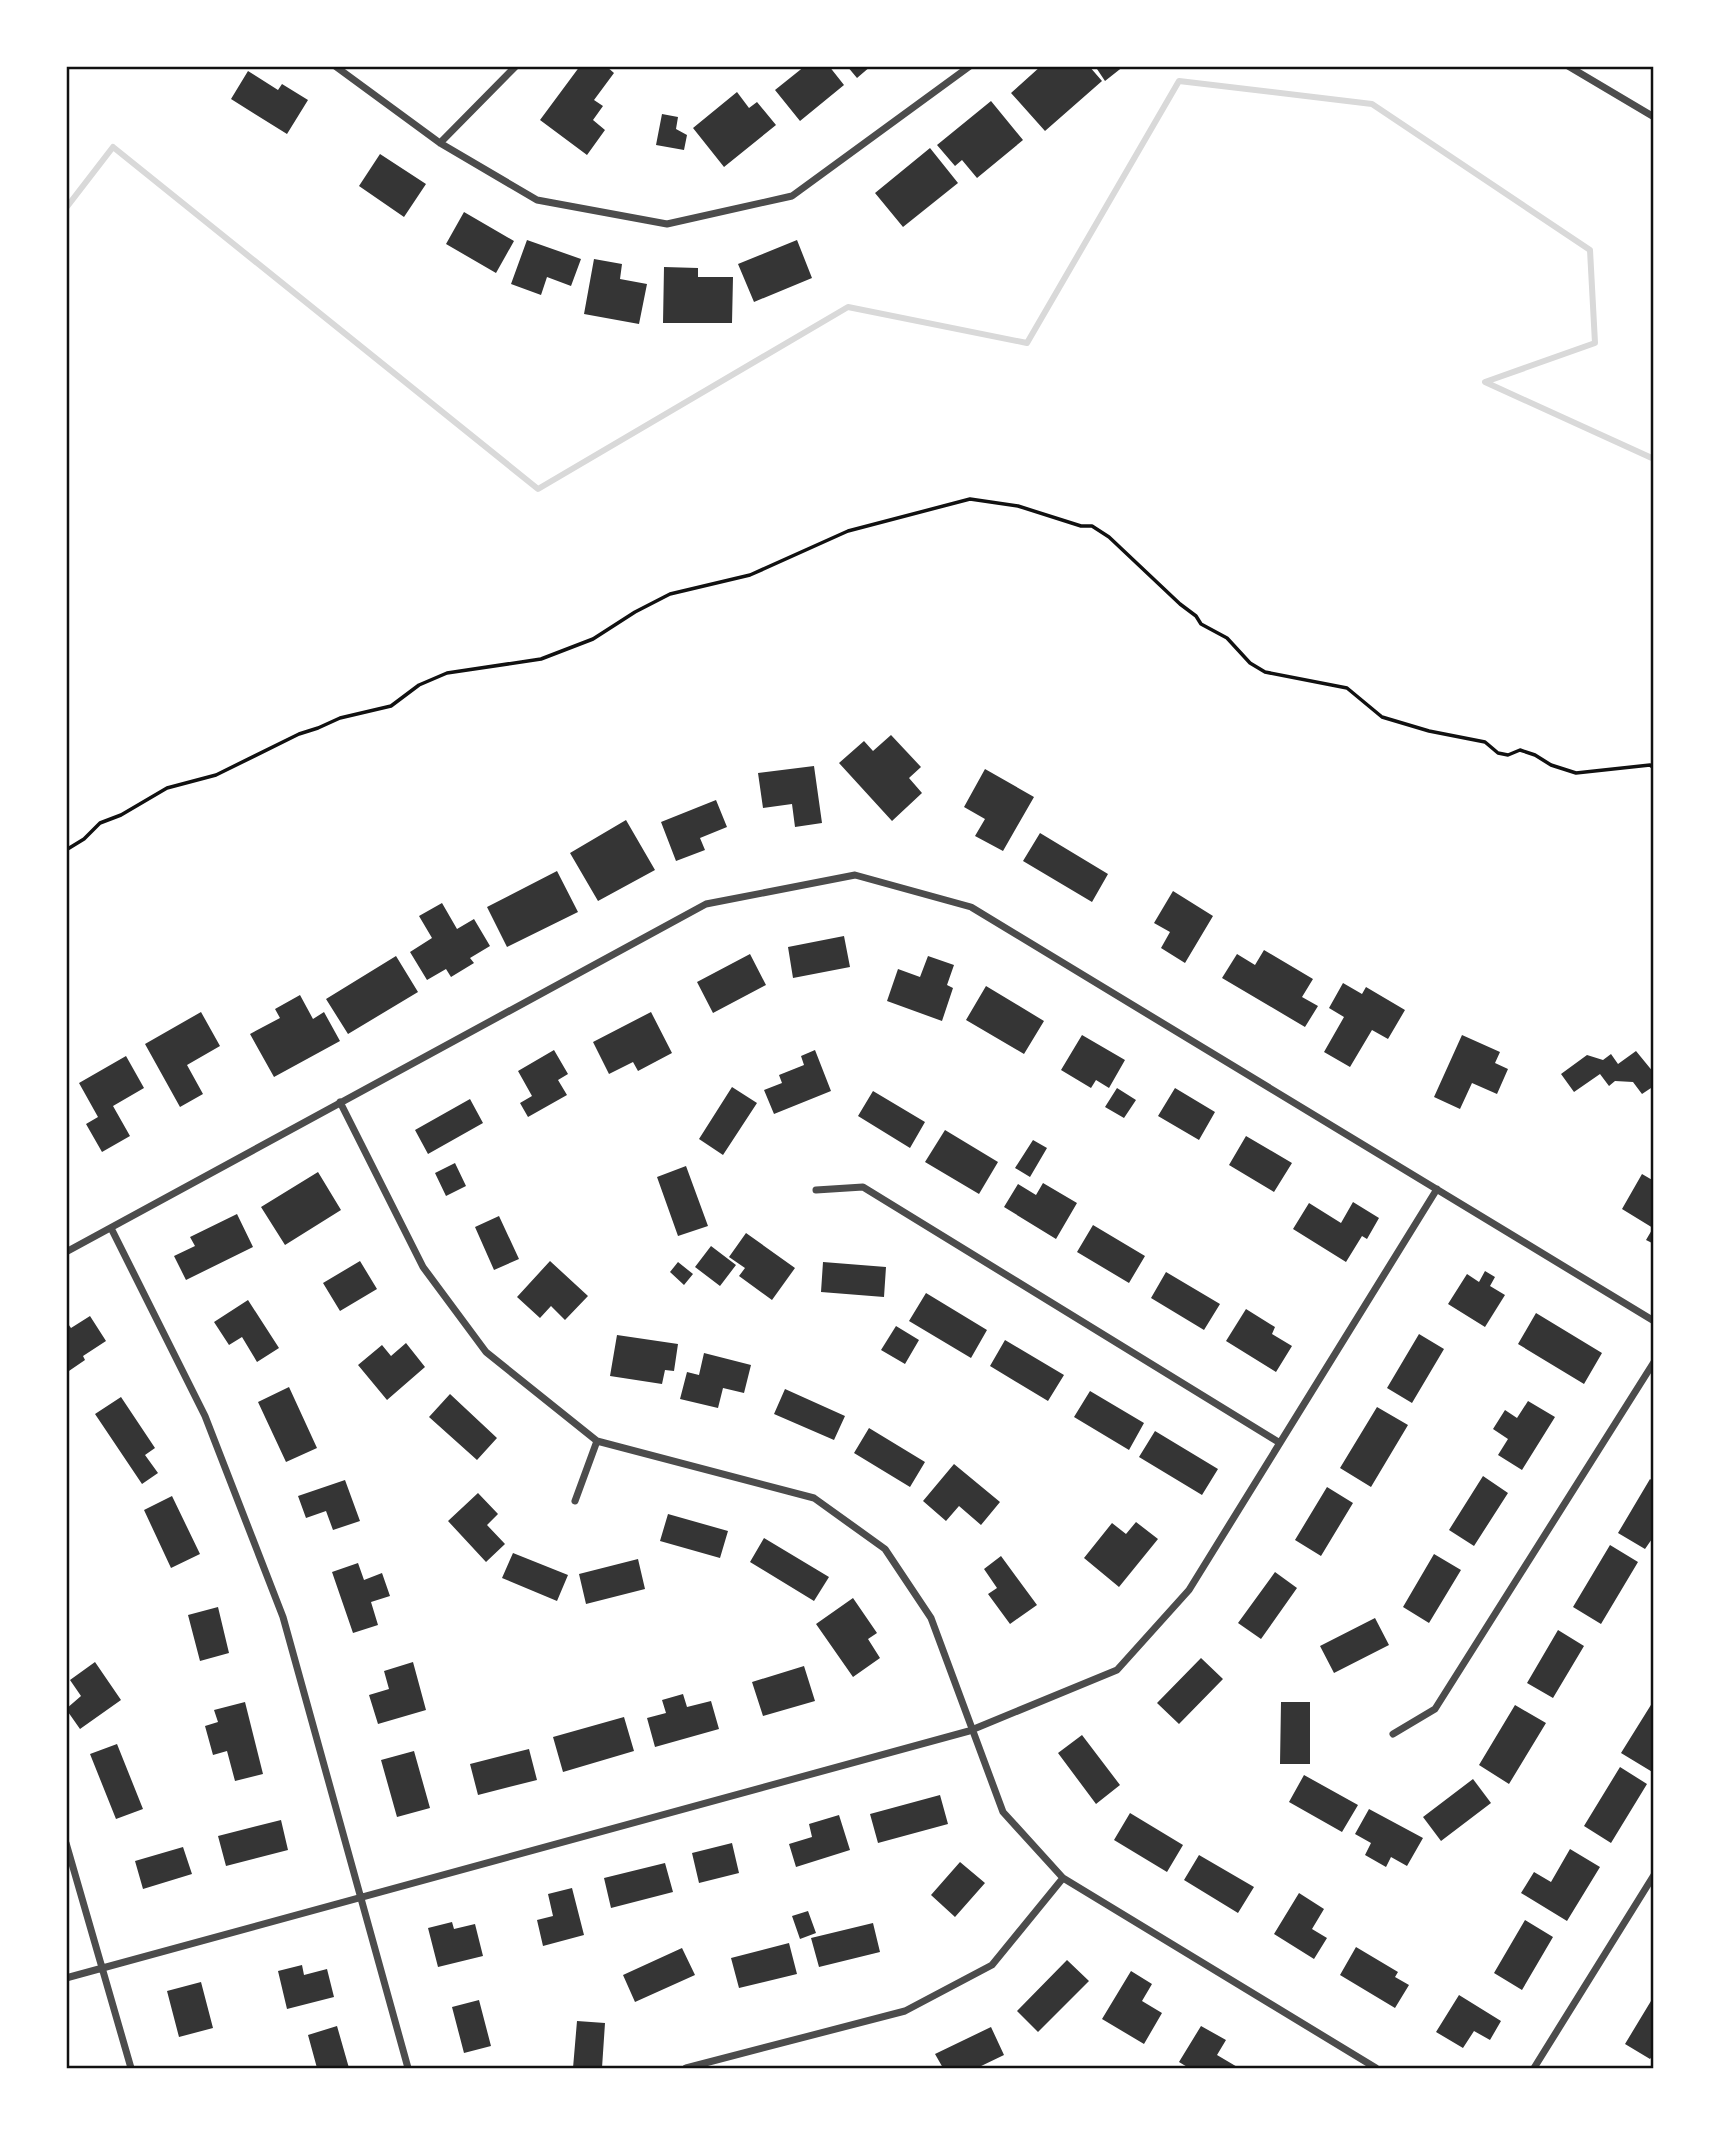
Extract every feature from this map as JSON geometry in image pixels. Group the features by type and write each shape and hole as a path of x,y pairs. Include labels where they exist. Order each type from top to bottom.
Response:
{"street":[{"path":"335,66 440,143 537,200 667,225 792,196 970,66"},
{"path":"440,143 516,66"},
{"path":"1568,66 1654,117"},
{"path":"66,1252 706,904 855,875 971,907 1654,1321"},
{"path":"340,1102 423,1267 486,1352 597,1441 814,1498 885,1549 931,1618 1003,1812 1063,1878 1376,2068"},
{"path":"816,1190 863,1187 1280,1443"},
{"path":"66,1978 972,1729 1116,1670 1189,1590 1437,1189"},
{"path":"111,1228 205,1416 283,1616 408,2068"},
{"path":"1394,1734 1435,1709 1654,1362"},
{"path":"575,1501 597,1441"},
{"path":"66,1843 131,2068"},
{"path":"1534,2068 1654,1875"},
{"path":"686,2068 905,2011 992,1965 1063,1878"}],"path":[{"path":"66,850 84,839 100,824 167,788 216,775 299,734 340,718 391,706 419,685 447,673 541,659 593,639 635,612 670,594 750,575 848,531 970,499 1018,506 1081,526 1092,526 1109,537 1202,624 1227,638 1245,659 1265,672 1347,688 1382,718 1485,743 1508,755 1520,750 1535,755 1550,765 1576,773 1650,765 1654,768"}],"building":[{"path":"580,66 606,66 614,73 594,100 603,106 593,120 605,130 587,155 540,120"},
{"path":"805,66 829,66 844,85 800,121 775,90"},
{"path":"847,66 871,66 857,78"},
{"path":"1041,66 1089,66 1102,81 1045,131 1011,93"},
{"path":"1095,66 1124,66 1105,81"},
{"path":"248,71 278,90 282,84 308,100 287,134 231,99"},
{"path":"737,92 749,108 757,102 776,125 724,167 693,128"},
{"path":"991,101 1023,140 977,178 962,160 955,166 937,145"},
{"path":"662,114 678,117 676,129 687,135 684,150 656,145"},
{"path":"930,148 958,183 903,227 875,193"},
{"path":"380,154 426,184 404,217 359,186"},
{"path":"464,212 514,241 496,273 446,244"},
{"path":"527,240 581,259 571,286 547,277 541,295 511,284"},
{"path":"797,240 812,278 754,302 738,264"},
{"path":"594,259 622,264 620,279 647,284 639,324 584,314"},
{"path":"664,267 698,268 698,277 733,277 732,323 663,323"},
{"path":"891,735 921,767 909,778 922,793 892,821 839,763 864,741 873,751"},
{"path":"814,766 822,823 795,827 792,804 763,808 758,773"},
{"path":"985,769 1034,797 1003,851 975,836 985,819 964,807"},
{"path":"716,800 727,827 700,838 705,850 676,861 661,822"},
{"path":"626,820 655,870 598,901 570,853"},
{"path":"1040,833 1108,874 1092,902 1023,861"},
{"path":"557,871 578,912 507,947 487,907"},
{"path":"1173,891 1213,916 1185,963 1161,948 1170,932 1154,923"},
{"path":"442,903 457,929 474,919 490,946 470,958 474,963 451,977 446,969 427,980 410,952 432,938 419,916"},
{"path":"844,936 850,967 793,978 788,947"},
{"path":"1264,950 1313,979 1302,997 1318,1006 1305,1027 1222,978 1237,954 1255,965"},
{"path":"750,954 766,985 713,1013 697,982"},
{"path":"396,956 418,992 348,1034 326,999"},
{"path":"928,956 954,965 947,985 953,988 942,1021 887,1001 898,969 920,977"},
{"path":"1343,983 1362,994 1366,987 1405,1010 1388,1039 1372,1030 1350,1067 1324,1052 1344,1017 1329,1008"},
{"path":"986,986 1044,1021 1024,1054 966,1020"},
{"path":"300,995 313,1019 324,1012 340,1041 274,1077 250,1034 280,1018 275,1009"},
{"path":"201,1012 220,1046 187,1065 203,1094 180,1107 145,1044"},
{"path":"651,1012 672,1053 638,1071 633,1062 609,1074 593,1042"},
{"path":"1082,1035 1125,1060 1109,1088 1096,1080 1091,1088 1061,1070"},
{"path":"1462,1035 1500,1052 1495,1063 1508,1069 1497,1094 1472,1083 1460,1109 1434,1097"},
{"path":"554,1050 568,1074 558,1080 567,1095 528,1117 520,1103 532,1096 518,1071"},
{"path":"815,1050 831,1091 774,1114 764,1090 782,1083 779,1075 804,1065 801,1056"},
{"path":"1636,1051 1654,1073 1654,1086 1642,1094 1633,1082 1615,1081 1609,1086 1600,1074 1574,1092 1561,1074 1587,1055 1603,1060 1611,1054 1618,1064"},
{"path":"126,1056 144,1088 113,1106 130,1136 102,1152 86,1124 98,1117 79,1083"},
{"path":"732,1087 757,1103 723,1155 699,1139"},
{"path":"1117,1088 1136,1100 1124,1118 1105,1107"},
{"path":"1175,1088 1215,1112 1199,1140 1158,1116"},
{"path":"873,1091 925,1122 910,1148 858,1116"},
{"path":"470,1099 483,1123 428,1154 415,1130"},
{"path":"945,1130 998,1162 979,1194 925,1162"},
{"path":"1246,1136 1292,1163 1274,1192 1229,1165"},
{"path":"1033,1140 1047,1148 1030,1177 1015,1168"},
{"path":"455,1163 466,1186 446,1196 435,1173"},
{"path":"686,1166 708,1226 678,1236 657,1177"},
{"path":"318,1172 341,1210 285,1245 261,1207"},
{"path":"1642,1174 1654,1181 1654,1244 1646,1240 1653,1228 1622,1209"},
{"path":"1043,1183 1077,1203 1056,1239 1004,1207 1018,1184 1036,1195"},
{"path":"1353,1202 1379,1218 1367,1239 1362,1236 1346,1262 1293,1229 1309,1203 1341,1223"},
{"path":"237,1214 253,1247 186,1280 174,1256 195,1246 190,1237"},
{"path":"499,1216 519,1259 494,1270 475,1227"},
{"path":"1093,1225 1145,1256 1129,1283 1077,1252"},
{"path":"746,1233 795,1268 772,1300 739,1276 745,1268 729,1257"},
{"path":"711,1246 736,1265 720,1286 695,1267"},
{"path":"360,1261 377,1289 340,1311 323,1283"},
{"path":"550,1261 588,1296 565,1320 551,1306 540,1318 517,1297"},
{"path":"678,1262 693,1274 684,1285 670,1272"},
{"path":"823,1262 886,1267 884,1297 821,1292"},
{"path":"1485,1271 1495,1277 1490,1286 1505,1295 1485,1327 1448,1304 1467,1274 1479,1282"},
{"path":"1166,1272 1220,1304 1204,1330 1151,1298"},
{"path":"926,1293 987,1330 971,1358 909,1321"},
{"path":"248,1300 279,1348 257,1362 242,1337 229,1345 214,1322"},
{"path":"1246,1309 1275,1327 1272,1334 1292,1346 1276,1372 1226,1341"},
{"path":"1536,1313 1602,1353 1584,1384 1518,1344"},
{"path":"90,1316 106,1341 83,1356 85,1360 66,1373 66,1321 71,1328"},
{"path":"896,1326 919,1340 905,1364 881,1350"},
{"path":"1419,1334 1444,1349 1412,1403 1387,1388"},
{"path":"617,1335 678,1344 674,1371 665,1370 662,1384 610,1376"},
{"path":"1005,1340 1064,1375 1048,1401 990,1366"},
{"path":"406,1343 425,1367 387,1400 358,1365 382,1345 391,1356"},
{"path":"704,1353 751,1365 744,1393 723,1388 718,1408 680,1399 687,1372 699,1375"},
{"path":"289,1387 317,1448 286,1462 258,1402"},
{"path":"785,1389 845,1416 834,1440 774,1414"},
{"path":"1090,1391 1144,1423 1129,1450 1074,1417"},
{"path":"450,1394 497,1438 477,1460 429,1417"},
{"path":"121,1397 155,1448 145,1455 158,1473 142,1484 95,1414"},
{"path":"1528,1401 1555,1417 1522,1470 1498,1455 1508,1439 1493,1429 1505,1410 1517,1418"},
{"path":"1377,1407 1408,1425 1371,1487 1340,1468"},
{"path":"869,1428 925,1462 910,1487 854,1453"},
{"path":"1155,1431 1218,1469 1202,1495 1139,1457"},
{"path":"954,1464 1000,1502 981,1525 959,1506 946,1521 923,1501"},
{"path":"1483,1476 1508,1493 1474,1546 1449,1530"},
{"path":"1650,1479 1654,1482 1654,1536 1645,1549 1618,1533"},
{"path":"345,1480 360,1521 333,1530 326,1511 306,1518 298,1496"},
{"path":"1327,1487 1353,1503 1321,1556 1295,1540"},
{"path":"478,1493 498,1514 487,1525 505,1544 486,1562 448,1521"},
{"path":"172,1496 200,1554 171,1568 144,1510"},
{"path":"668,1514 728,1531 720,1558 660,1541"},
{"path":"1136,1522 1158,1539 1119,1587 1084,1558 1112,1523 1126,1534"},
{"path":"764,1538 829,1577 814,1601 750,1562"},
{"path":"1610,1545 1638,1562 1601,1624 1573,1607"},
{"path":"513,1553 568,1575 557,1601 502,1578"},
{"path":"1434,1554 1461,1570 1429,1623 1403,1607"},
{"path":"1001,1556 1037,1605 1010,1624 988,1594 997,1588 984,1569"},
{"path":"638,1559 645,1589 586,1604 579,1574"},
{"path":"358,1563 364,1580 382,1573 390,1596 371,1602 378,1625 353,1633 332,1572"},
{"path":"1275,1572 1297,1588 1261,1639 1238,1623"},
{"path":"853,1598 877,1633 868,1639 880,1658 853,1677 816,1624"},
{"path":"218,1607 229,1653 200,1661 188,1615"},
{"path":"1375,1618 1389,1645 1334,1673 1320,1646"},
{"path":"1558,1630 1584,1646 1553,1698 1527,1683"},
{"path":"1201,1658 1223,1679 1179,1724 1157,1703"},
{"path":"95,1662 121,1700 80,1729 66,1709 81,1696 70,1680"},
{"path":"413,1662 426,1710 378,1724 369,1695 389,1689 384,1671"},
{"path":"804,1666 815,1701 763,1716 752,1682"},
{"path":"683,1694 687,1707 711,1701 719,1729 655,1747 647,1718 666,1713 662,1700"},
{"path":"1654,1700 1654,1773 1621,1753"},
{"path":"245,1702 263,1774 235,1781 227,1751 213,1755 205,1726 218,1722 214,1710"},
{"path":"1281,1702 1310,1702 1310,1764 1280,1764"},
{"path":"1515,1705 1546,1723 1509,1784 1479,1765"},
{"path":"624,1717 634,1751 563,1772 553,1737"},
{"path":"1082,1735 1120,1785 1096,1804 1058,1753"},
{"path":"117,1744 143,1809 116,1819 90,1754"},
{"path":"529,1749 537,1780 478,1795 470,1764"},
{"path":"414,1751 430,1808 397,1817 381,1760"},
{"path":"1620,1767 1647,1784 1611,1843 1584,1826"},
{"path":"1304,1775 1358,1805 1342,1832 1289,1802"},
{"path":"1473,1779 1491,1803 1441,1841 1423,1817"},
{"path":"940,1795 948,1824 878,1843 870,1814"},
{"path":"1369,1809 1423,1838 1407,1866 1391,1857 1386,1867 1365,1855 1371,1843 1355,1834"},
{"path":"1130,1813 1183,1845 1167,1872 1114,1840"},
{"path":"839,1815 850,1850 796,1867 789,1844 812,1837 809,1824"},
{"path":"281,1820 288,1850 226,1866 218,1836"},
{"path":"732,1843 739,1873 699,1883 692,1853"},
{"path":"183,1847 192,1874 143,1889 135,1861"},
{"path":"1570,1849 1600,1867 1567,1921 1521,1893 1534,1872 1551,1882"},
{"path":"1199,1855 1254,1887 1238,1913 1184,1880"},
{"path":"960,1862 985,1883 955,1917 931,1895"},
{"path":"665,1863 673,1892 611,1908 604,1878"},
{"path":"572,1888 584,1935 543,1946 537,1920 553,1916 548,1894"},
{"path":"1299,1893 1324,1909 1312,1929 1327,1938 1314,1959 1274,1934"},
{"path":"808,1911 816,1933 800,1939 792,1916"},
{"path":"1525,1920 1553,1937 1522,1990 1494,1973"},
{"path":"452,1922 454,1929 475,1924 483,1956 438,1967 428,1928"},
{"path":"873,1923 880,1952 819,1967 811,1938"},
{"path":"789,1943 797,1974 739,1988 731,1958"},
{"path":"1356,1947 1398,1972 1395,1977 1409,1985 1395,2008 1340,1975"},
{"path":"682,1948 695,1975 635,2002 623,1975"},
{"path":"1067,1960 1089,1981 1038,2032 1017,2011"},
{"path":"302,1965 304,1975 327,1969 334,1997 287,2009 278,1971"},
{"path":"1131,1971 1152,1984 1142,2001 1162,2013 1144,2044 1102,2019"},
{"path":"201,1982 213,2028 179,2037 167,1991"},
{"path":"1459,1995 1501,2021 1490,2040 1474,2031 1463,2048 1436,2032"},
{"path":"1654,1996 1654,2054 1650,2059 1625,2044"},
{"path":"479,2000 491,2046 464,2053 452,2007"},
{"path":"577,2021 605,2023 602,2068 573,2068"},
{"path":"337,2026 349,2068 317,2068 308,2035"},
{"path":"1201,2026 1226,2040 1217,2055 1239,2068 1189,2068 1179,2062"},
{"path":"991,2027 1004,2055 977,2068 943,2068 935,2054"}],"waterway":[{"path":"66,208 113,147 538,489 848,307 1027,343 1179,81 1372,104 1590,250 1595,343 1485,382 1654,459"}]}
